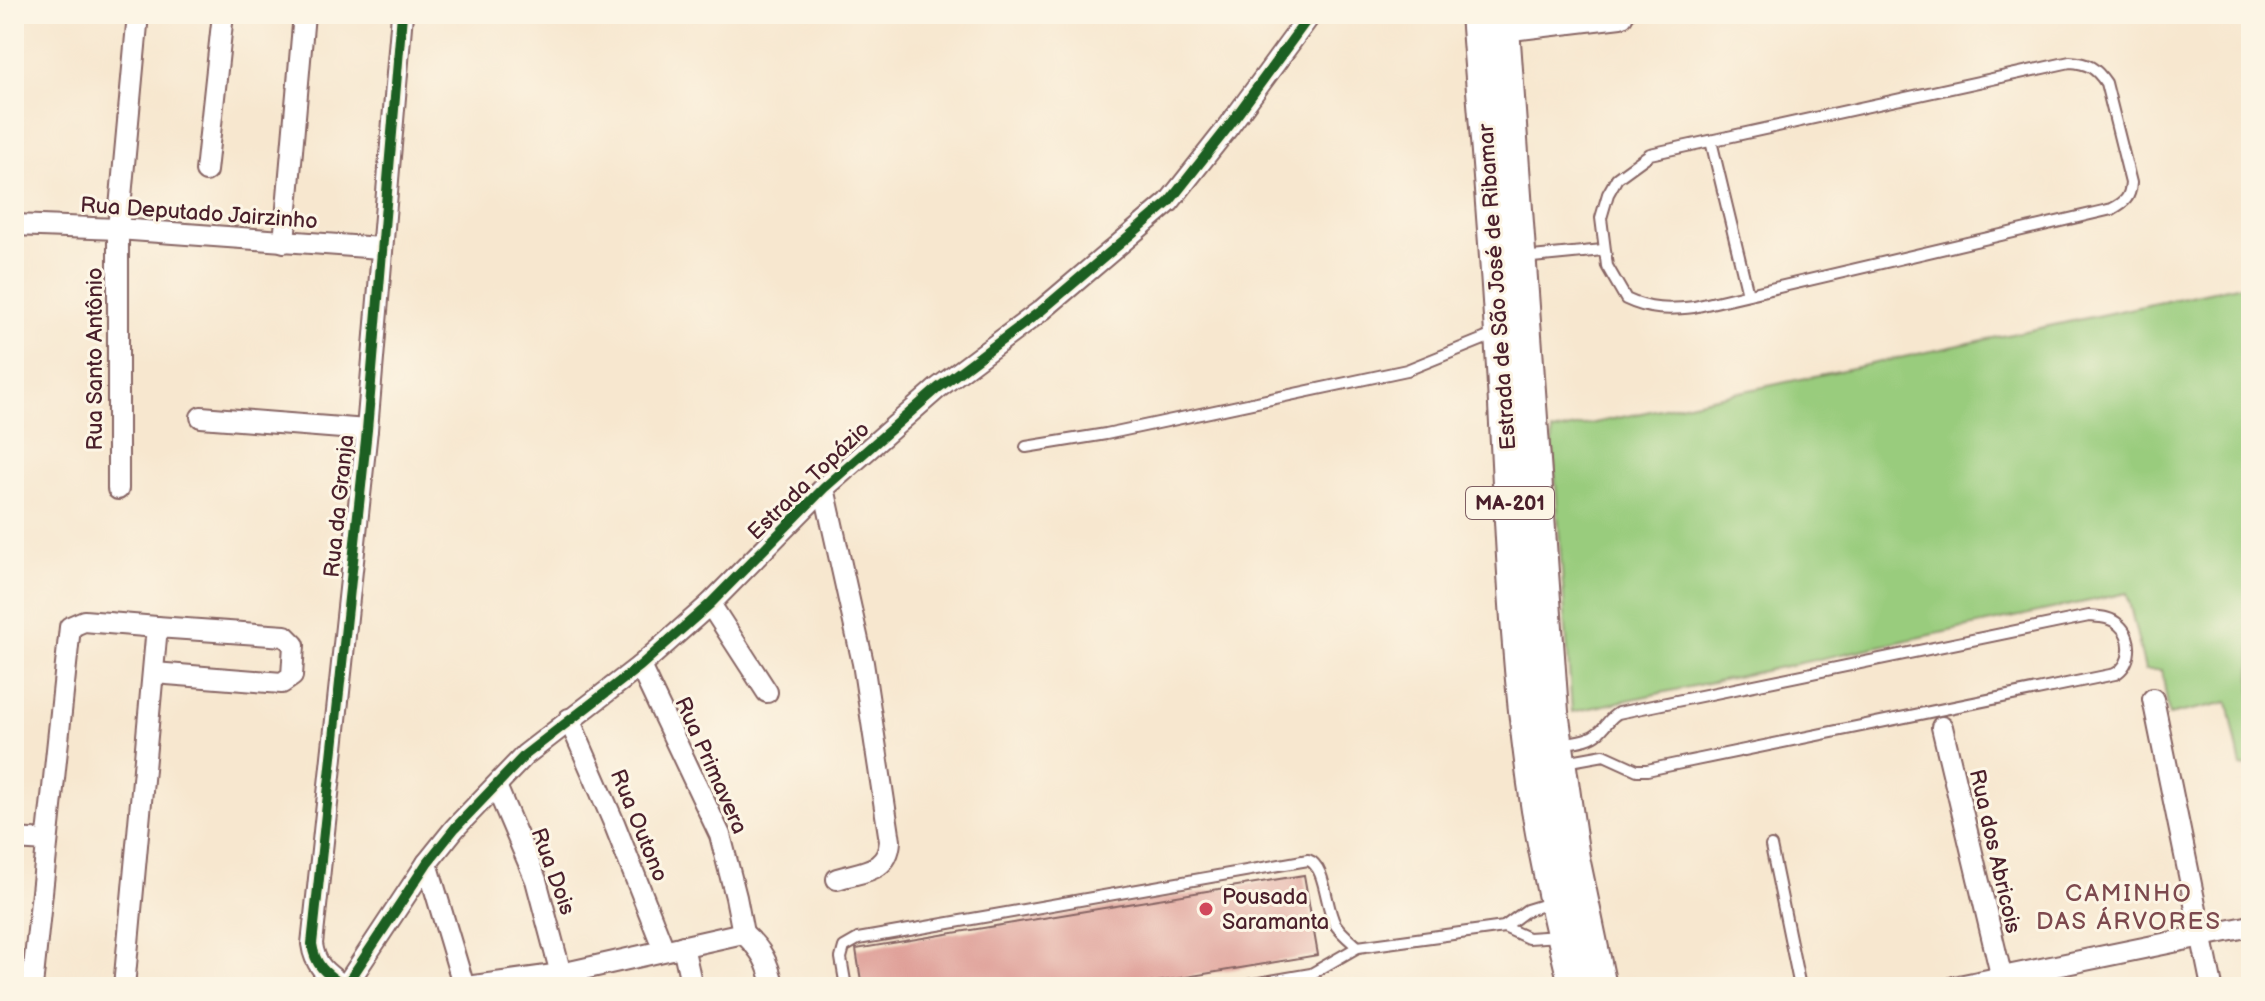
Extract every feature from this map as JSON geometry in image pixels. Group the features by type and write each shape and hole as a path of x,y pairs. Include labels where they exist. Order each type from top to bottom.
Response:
{"main road":[{"name":"Estrada de São José de Ribamar","path":"1494,19 1520,258 1538,535 1557,754 1582,912 1600,987"},
{"name":"Estrada de São José de Ribamar","path":"1494,19 1501,331 1523,672 1538,807 1555,902 1576,987"}],"street":[{"name":"Rua Santo Antônio","path":"118,489 118,229 138,14"},
{"path":"206,171 223,14"},
{"path":"284,242 304,14"},
{"name":"Rua da Granja","path":"345,987 322,971 314,959 312,944 367,430 402,14"},
{"name":"Estrada Topázio","path":"345,987 427,863 455,828 525,755 640,666 710,604 824,488 938,388 1042,310 1169,202 1311,14"},
{"path":"1494,19 1620,14"},
{"name":"Rua Deputado Jairzinho","path":"14,225 118,229 380,248"},
{"path":"201,417 367,430"},
{"path":"824,488 863,663 890,841 889,855 882,865 837,879"},
{"path":"710,604 767,692"},
{"path":"32,987 70,627 84,621 285,636 294,645 292,676 282,683 154,673"},
{"path":"124,987 157,627"},
{"name":"Rua Primavera","path":"640,666 720,835 743,933"},
{"path":"2153,699 2212,987"},
{"name":"Rua Outono","path":"569,719 614,823 692,987"},
{"name":"Rua dos Abricois","path":"1942,727 2003,982"},
{"name":"Rua Dois","path":"496,786 574,977"},
{"path":"14,839 47,841"},
{"path":"427,863 470,987 574,977 673,948 743,933 758,947 767,962 774,987"},
{"path":"1954,987 2003,982 2251,926"}],"lane":[{"path":"2070,62 2086,63 2098,71 2106,83 2131,183 2130,194 2124,203 2112,209 1748,294 1672,309 1638,305 1626,299 1615,283 1603,250 1601,218 1608,194 1617,178 1650,154 1711,141 2070,62"},
{"path":"1711,141 1748,294"},
{"path":"1520,258 1603,250"},
{"path":"1026,447 1106,434 1407,370 1501,331"},
{"path":"2089,616 2106,617 2117,622 2126,635 2130,658 2127,666 2115,674 1647,770 1637,770 1604,755 1557,754 1589,739 1618,713 2089,616"},
{"path":"1771,846 1800,987"},
{"path":"846,987 841,958 844,947 858,939 1308,860 1315,862 1319,869 1328,907 1338,928 1358,947"},
{"path":"1236,987 1311,974 1358,947 1504,927 1527,910 1555,902"},
{"path":"1504,927 1528,938 1563,936"}],"green space":[{"path":"2251,283 2251,765 2241,767 2228,702 2169,715 2162,670 2145,670 2127,593 1572,712 1552,432"}],"building":[{"name":"Pousada Saramanta","path":"1304,875 1318,955 1126,987 862,987 856,949"}],"cycle path":[{"path":"345,987 319,964 312,944 367,430 402,14"},
{"path":"345,987 427,863 455,828 525,755 640,666 710,604 824,488 938,388 1042,310 1169,202 1311,14"}],"place":[{"name":"Pousada Saramanta","path":"1206,909"}],"district":[{"name":"CAMINHO DAS ÁRVORES","path":"2129,907"}]}
